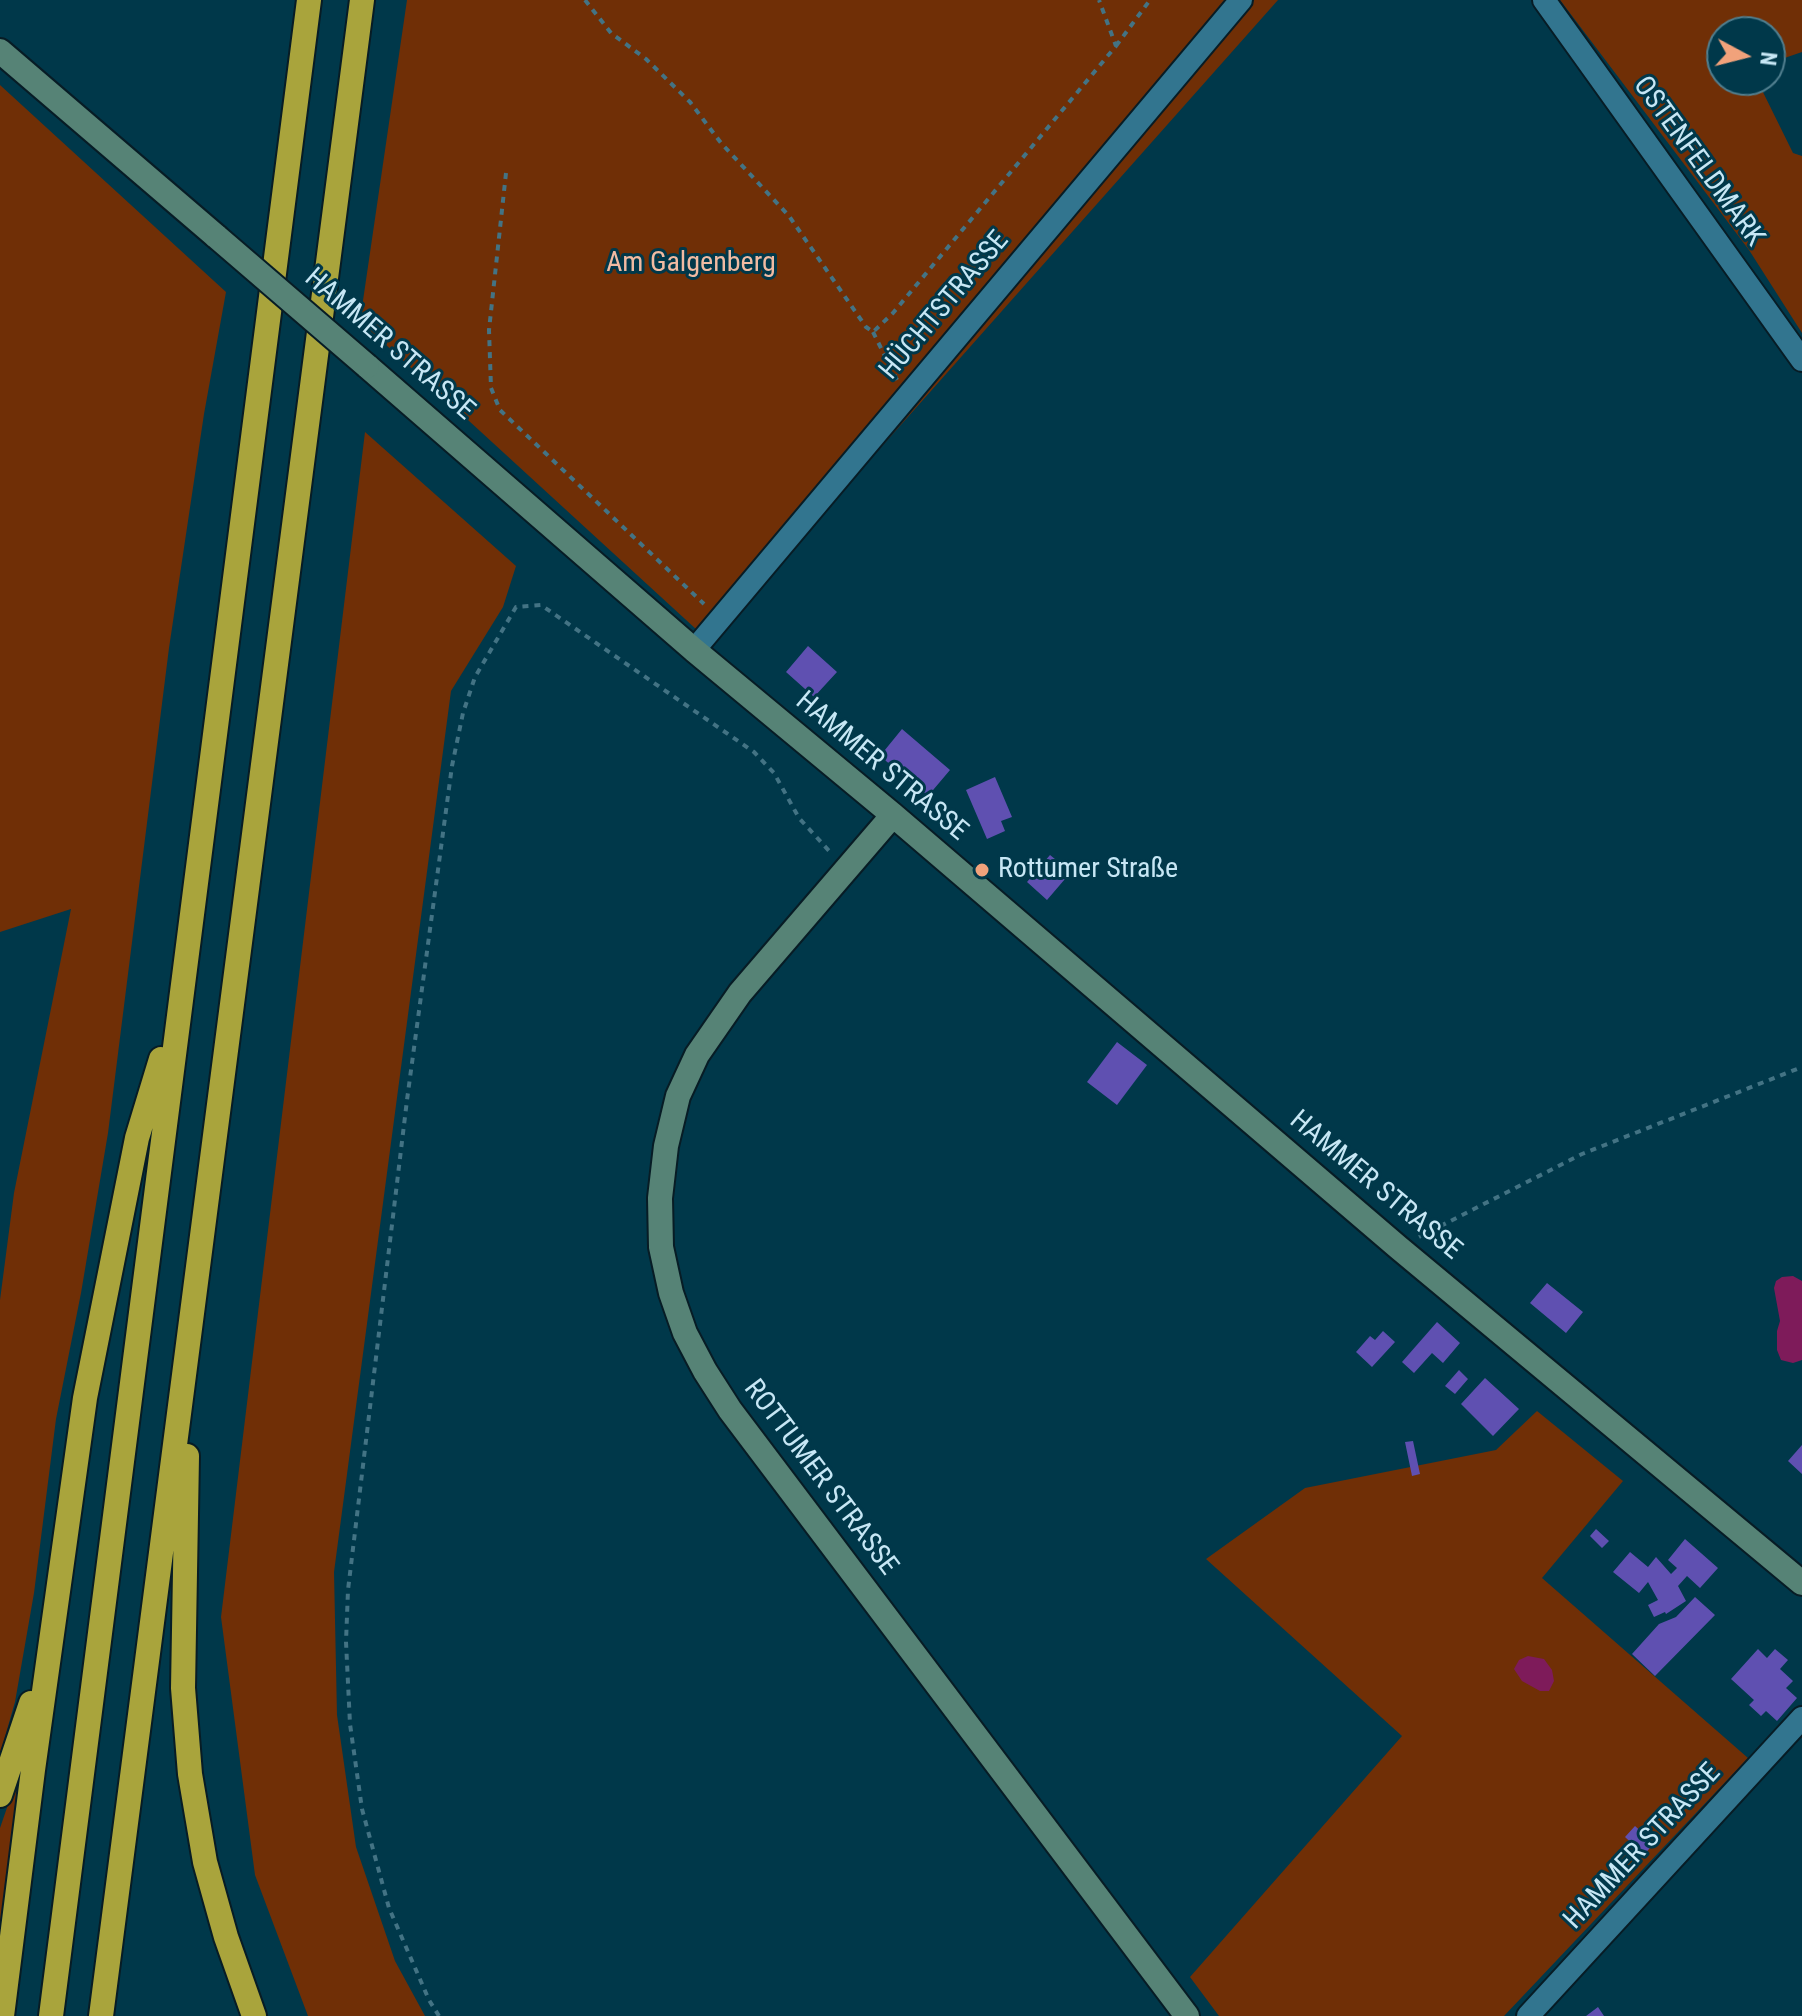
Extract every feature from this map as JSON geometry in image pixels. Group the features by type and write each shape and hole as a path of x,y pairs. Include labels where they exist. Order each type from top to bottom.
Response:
{"highway":[{"path":"51,2016 309,0"},
{"path":"101,2016 362,0"},
{"path":"2,2016 85,1398 137,1138 182,991"},
{"path":"189,1338 183,1688 190,1774 205,1862 226,1937 254,2016"},
{"path":"0,1795 53,1636"}],"main road":[{"name":"HAMMER STRASSE","path":"0,51 694,650 893,815 1399,1248 1802,1583"},
{"name":"ROTTUMER STRASSE","path":"893,815 740,993 697,1055 678,1096 666,1146 660,1198 661,1247 671,1293 685,1333 730,1410 1187,2016"}],"street":[{"name":"HÜCHTSTRASSE","path":"694,650 1241,0"},
{"name":"OSTENFELDMARK","path":"1544,0 1802,360"},
{"name":"HAMMER STRASSE","path":"1528,2016 1802,1718"}],"path":[{"path":"585,0 611,33 646,59 690,102 721,143 789,216 866,327 873,332 906,399"},
{"path":"1099,0 1116,46"},
{"path":"873,332 893,313 1116,46 1150,0"},
{"path":"506,173 489,330 491,388 500,410 720,619"},
{"path":"439,2016 389,1908 362,1809 350,1724 346,1642 348,1590 407,1100 452,766 463,713 475,677 516,607 541,605 754,752 774,773 799,818 820,843 848,868"},
{"path":"1399,1248 1582,1154 1802,1067"}],"green space":[{"name":"Am Galgenberg","path":"407,0 1278,0 709,641 360,321"},
{"path":"1560,0 1802,0 1802,52 1786,58 1786,16 1706,16 1706,96 1765,96 1793,153 1802,156 1802,333 1749,250"},
{"path":"0,85 226,292 204,414 169,648 108,1133 56,1419 34,1593 15,1702 0,1754 0,1300 14,1193 71,909 0,932"},
{"path":"365,432 516,566 503,607 451,691 334,1572 337,1715 356,1847 395,1961 425,2016 308,2016 255,1875 221,1617"},
{"path":"1537,1411 1623,1481 1542,1578 1748,1758 1504,2016 1219,2016 1190,1977 1402,1736 1206,1559 1305,1488 1496,1450"},
{"path":"20,1770 24,1771 0,1936 0,1828"}],"shaded area":[{"path":"1793,1276 1802,1281 1802,1360 1793,1363 1781,1360 1777,1350 1780,1321 1774,1288 1776,1281 1782,1277"},
{"path":"1528,1656 1544,1659 1552,1670 1554,1681 1549,1691 1540,1691 1522,1681 1514,1669 1519,1660"}],"building":[{"path":"808,646 837,672 814,697 786,672"},
{"path":"902,729 950,770 928,796 880,756"},
{"path":"995,777 1012,817 1001,821 1005,831 987,839 966,790"},
{"path":"1050,855 1071,872 1047,900 1027,882"},
{"path":"1117,1042 1147,1065 1117,1105 1087,1082"},
{"path":"1547,1283 1583,1312 1566,1333 1530,1303"},
{"path":"1437,1322 1460,1343 1443,1363 1432,1353 1414,1373 1402,1362"},
{"path":"1383,1331 1395,1342 1372,1367 1356,1352 1370,1336 1375,1340"},
{"path":"1459,1370 1468,1379 1455,1394 1445,1386"},
{"path":"1485,1378 1519,1409 1493,1436 1461,1404"},
{"path":"1413,1441 1420,1474 1412,1476 1405,1442"},
{"path":"1802,1445 1802,1474 1788,1461"},
{"path":"1596,1529 1609,1541 1602,1548 1590,1536"},
{"path":"1685,1539 1718,1568 1700,1588 1687,1576 1678,1586 1686,1601 1666,1614 1654,1617 1648,1605 1658,1600 1648,1582 1639,1593 1613,1572 1630,1552 1648,1567 1656,1557 1671,1574 1677,1568 1668,1560"},
{"path":"1695,1597 1715,1615 1655,1676 1632,1654 1659,1624 1676,1617"},
{"path":"1758,1649 1767,1658 1775,1649 1788,1660 1780,1669 1793,1681 1786,1688 1797,1698 1777,1721 1766,1711 1761,1716 1749,1705 1754,1700 1731,1679"},
{"path":"1635,1826 1654,1843 1644,1855 1625,1837"},
{"path":"1598,2007 1604,2016 1586,2016"}],"place":[{"name":"Rottumer Straße","path":"982,870"}]}
